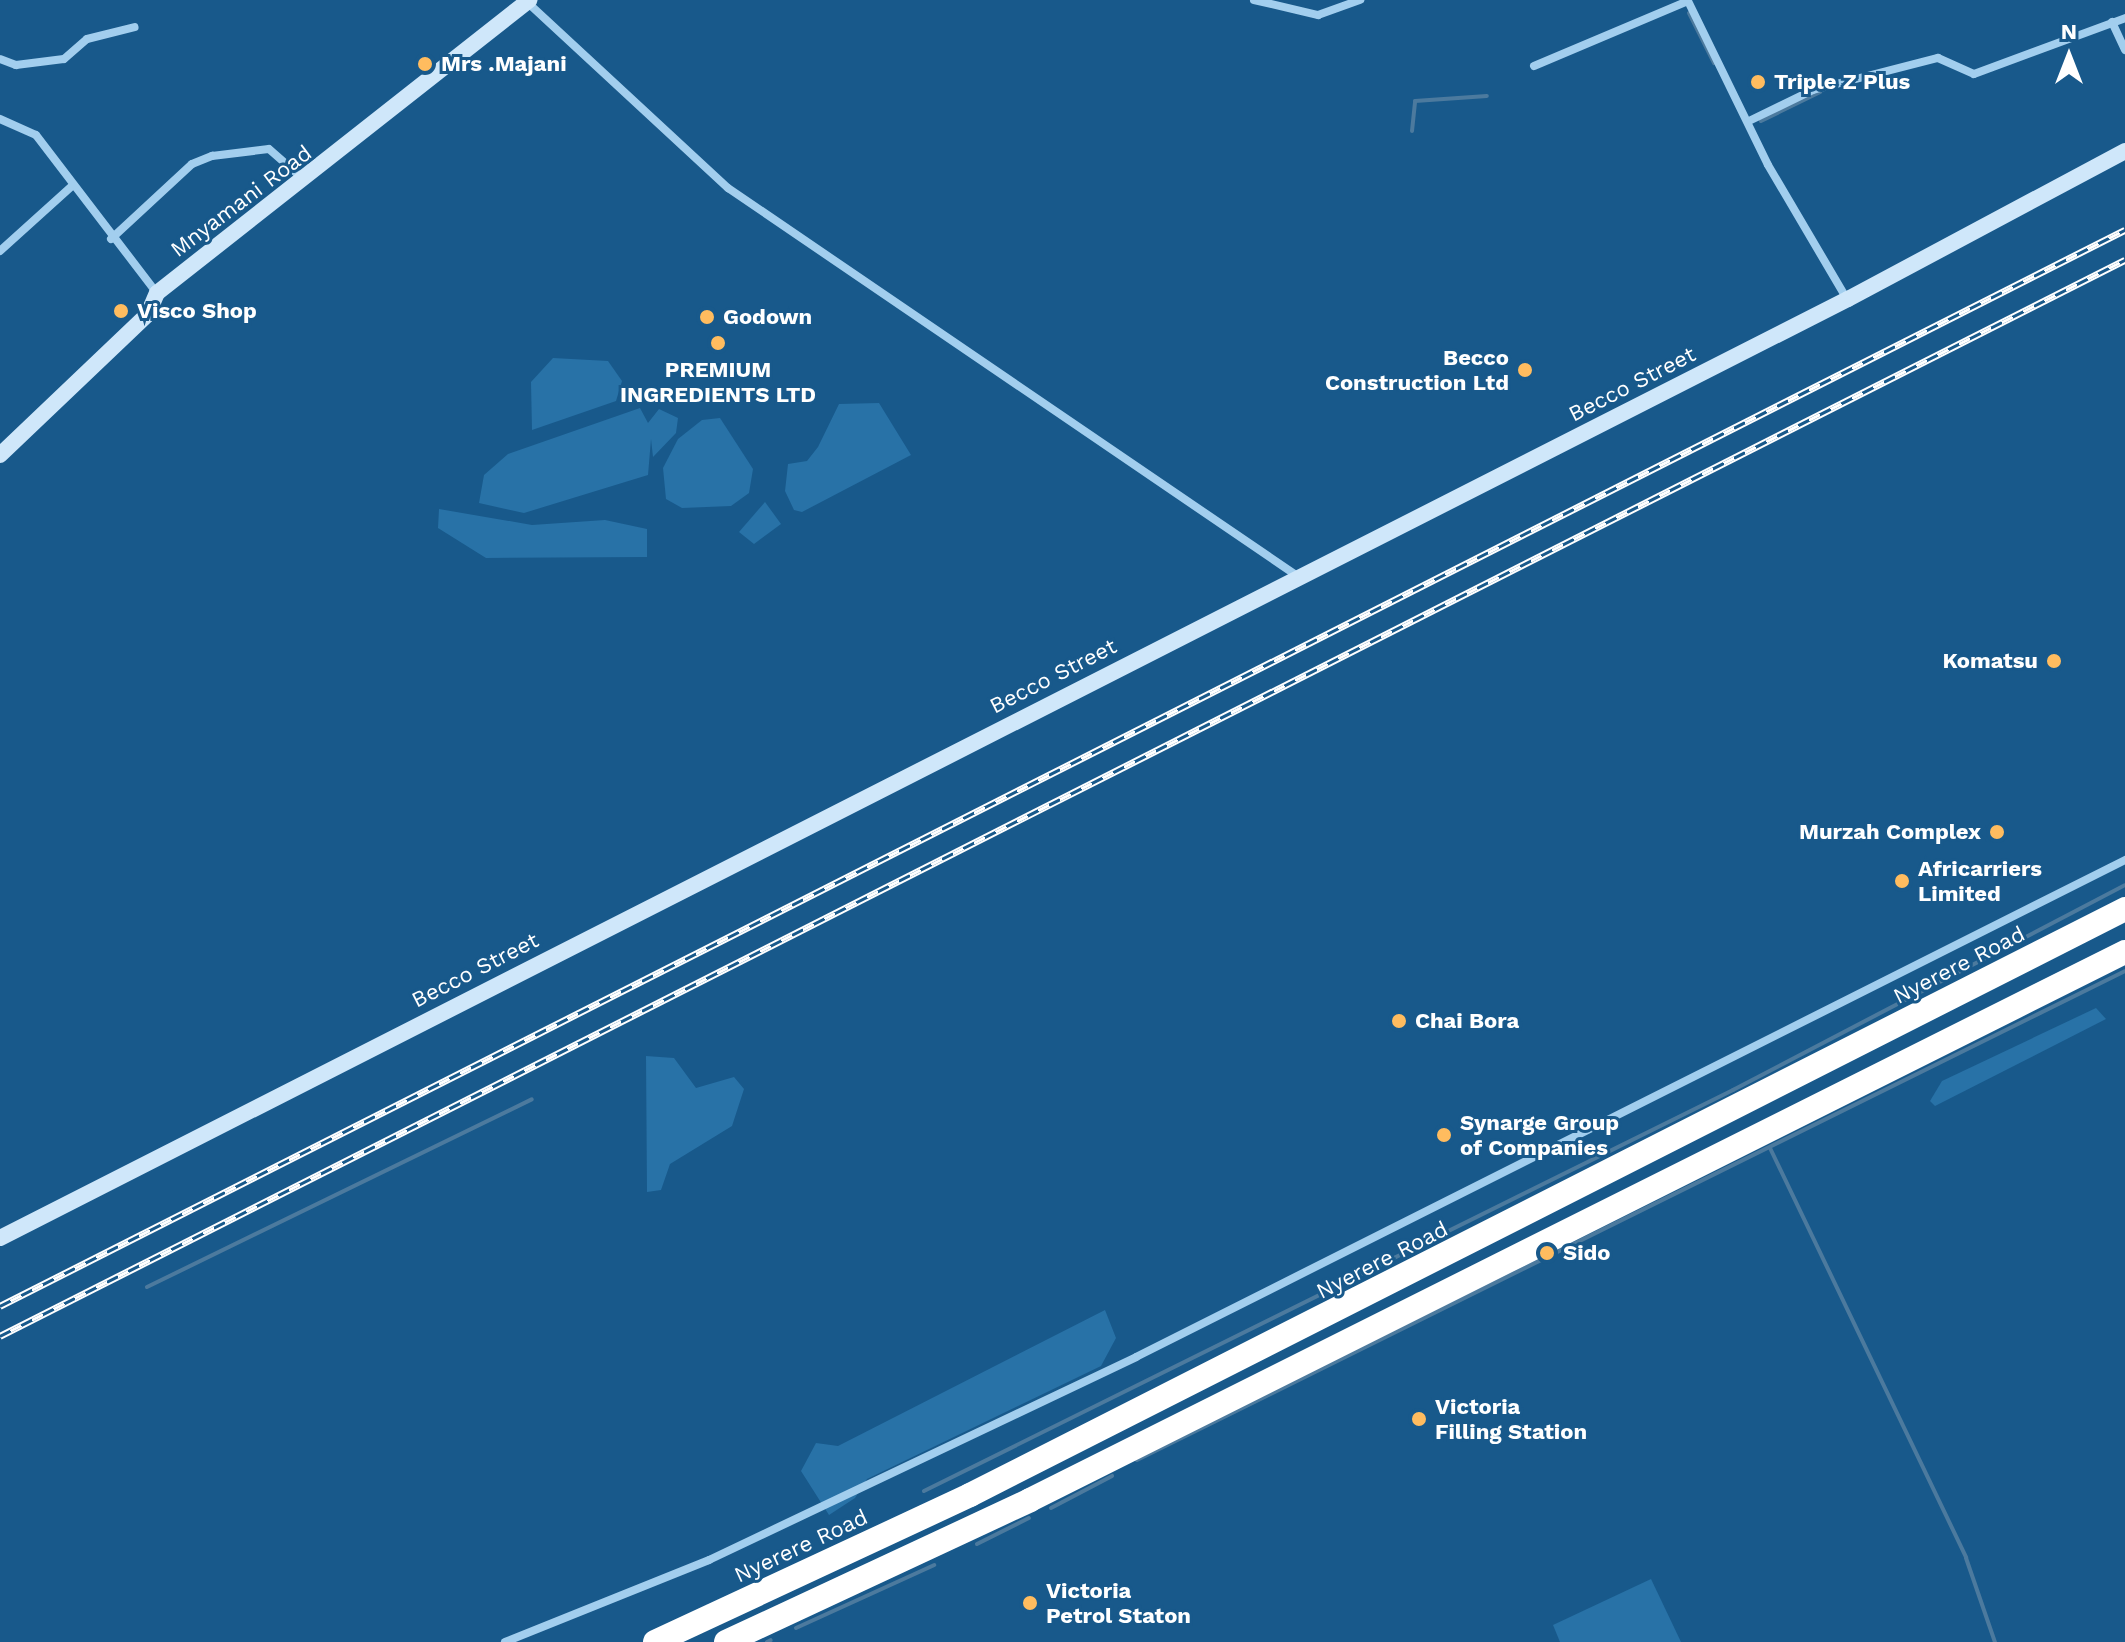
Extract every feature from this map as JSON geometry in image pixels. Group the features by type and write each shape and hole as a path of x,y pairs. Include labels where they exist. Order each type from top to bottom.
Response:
{"highway":[{"name":"Nyerere Road","path":"655,1642 970,1495 2125,909"},
{"path":"726,1642 1003,1514 2125,952"}],"street":[{"path":"528,0 728,188 1299,577"},
{"name":"Mnyamani Road","path":"0,455 148,314 157,293 306,182 528,0"},
{"path":"1254,0 1318,15 1360,0"},
{"path":"1534,66 1688,0 1848,299"},
{"path":"1751,120 1862,75 1938,58 1974,74 2125,18"},
{"path":"2112,22 2125,50"},
{"path":"0,59 16,65 64,59 87,39 135,27"},
{"path":"0,119 36,135 111,239 157,293"},
{"path":"111,239 192,164 212,156 269,149 306,182"},
{"name":"Becco Street","path":"0,1238 1848,299 2125,151"},
{"path":"0,251 72,186"},
{"path":"505,1642 709,1560 1136,1357 2125,860"}],"shaded area":[{"path":"553,358 608,361 622,381 616,401 532,430 531,382"},
{"path":"879,403 911,455 802,512 794,510 785,491 788,464 807,461 818,447 839,404"},
{"path":"640,408 648,423 659,409 678,418 676,433 653,457 651,439 648,475 524,513 479,503 484,475 508,454"},
{"path":"720,418 753,469 749,493 731,506 682,508 666,499 663,468 678,439 702,420"},
{"path":"765,502 781,524 754,544 739,532"},
{"path":"439,509 532,525 605,520 647,529 647,557 486,558 438,528"},
{"path":"2096,1008 2106,1019 1935,1106 1930,1101 1942,1081"},
{"path":"646,1056 674,1058 696,1088 734,1077 744,1089 732,1126 670,1164 661,1190 647,1192"},
{"path":"1105,1310 1116,1338 1101,1366 867,1479 855,1498 829,1515 801,1471 816,1443 838,1446"},
{"path":"1651,1579 1681,1642 1560,1642 1553,1625"}],"waterway":[{"path":"1689,13 1714,63"},
{"path":"1761,121 1820,92"},
{"path":"1412,131 1415,101 1487,96"},
{"path":"924,1491 1733,1090 2125,885"},
{"path":"1137,1460 2125,971"},
{"path":"147,1287 532,1099"},
{"path":"1770,1148 1966,1558 1995,1642"},
{"path":"1051,1508 1112,1476"},
{"path":"977,1544 1029,1518"},
{"path":"796,1628 934,1565"},
{"path":"767,1642 771,1640"}],"railway":[{"path":"0,1306 2125,230"},
{"path":"0,1336 2125,260"}],"place":[{"name":"Mrs .Majani","path":"425,64"},
{"name":"Triple Z Plus","path":"1758,82"},
{"name":"Visco Shop","path":"121,311"},
{"name":"Godown","path":"707,317"},
{"name":"PREMIUM INGREDIENTS LTD","path":"718,343"},
{"name":"Becco Construction Ltd","path":"1525,370"},
{"name":"Komatsu","path":"2054,661"},
{"name":"Murzah Complex","path":"1997,832"},
{"name":"Africarriers Limited","path":"1902,881"},
{"name":"Chai Bora","path":"1399,1021"},
{"name":"Synarge Group of Companies","path":"1444,1135"},
{"name":"Sido","path":"1547,1253"},
{"name":"Victoria Filling Station","path":"1419,1419"},
{"name":"Victoria Petrol Staton","path":"1030,1603"}]}
